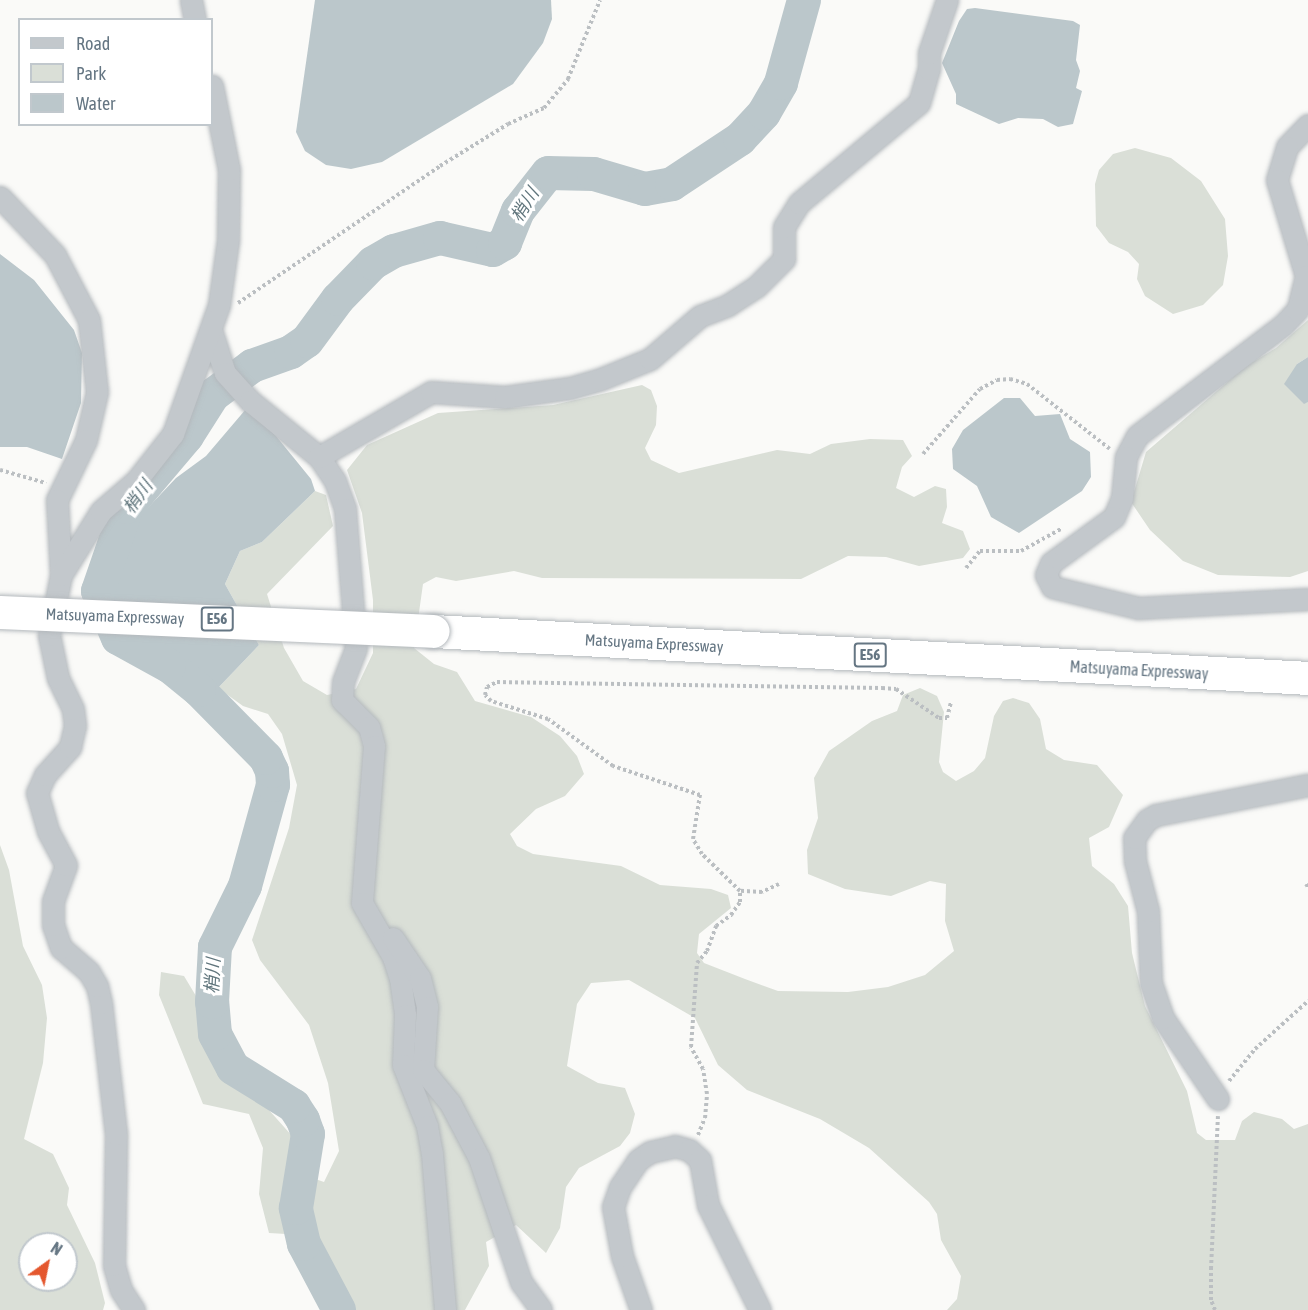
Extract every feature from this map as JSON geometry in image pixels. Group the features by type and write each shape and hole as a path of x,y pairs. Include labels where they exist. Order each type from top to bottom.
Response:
{"highway":[{"name":"Matsuyama Expressway","path":"0,612 301,622 1308,678"}],"street":[{"path":"319,456 431,392 443,390 469,397 505,397 601,379 650,359 700,316 728,305 756,287 784,259 784,227 799,203 919,103 929,69 929,53 947,0"},
{"path":"61,575 101,511 123,494 166,446 213,324 228,240 230,194 225,138 213,90"},
{"path":"1308,125 1287,147 1277,180 1306,276 1298,309 1284,324 1166,410 1137,436 1126,457 1122,498 1114,517 1051,563 1046,575 1052,587 1139,608 1308,599"},
{"path":"0,197 55,255 89,320 97,374 93,418 61,489 56,516 61,575 49,635 58,678 73,709 75,726 70,747 45,775 37,793 48,831 66,865 53,901 53,925 61,948 88,972 97,986 101,1003 116,1134 114,1265 122,1290 134,1310"},
{"path":"213,324 218,358 235,386 319,456 335,481 345,509 355,606 356,648 343,682 342,700 369,727 374,746 362,903 400,978 405,1015 403,1065 427,1126 432,1154 445,1310"},
{"path":"1218,1099 1162,1018 1151,982 1148,911 1135,861 1134,838 1147,820 1156,815 1308,785"},
{"path":"374,924 391,936 420,978 427,1007 423,1070 450,1103 479,1158 517,1271 541,1310"},
{"path":"641,1310 622,1256 613,1207 620,1187 638,1160 661,1148 689,1150 700,1160 708,1205 760,1310"}],"path":[{"path":"213,324 440,166 508,123 544,108 568,79 600,0"},
{"path":"923,454 980,389 997,380 1011,379 1027,384 1126,457"},
{"path":"0,470 61,489"},
{"path":"966,568 980,551 1021,551 1066,526"},
{"path":"779,884 762,892 740,891 721,875 693,839 700,795 613,766 549,719 491,701 485,695 487,687 514,682 882,688 896,689 939,718 947,718 951,702"},
{"path":"689,1150 705,1118 707,1094 703,1069 691,1047 697,963 707,951 716,926 731,915 740,902 740,891"},
{"path":"1215,1310 1210,1300 1218,1099 1238,1066 1308,1001"}],"green space":[{"path":"1135,148 1171,158 1201,181 1225,219 1228,256 1223,285 1203,305 1173,314 1145,296 1137,279 1139,264 1128,252 1109,243 1096,226 1095,184 1099,170 1113,154"},
{"path":"1308,320 1308,357 1297,364 1303,403 1308,402 1308,571 1290,577 1218,575 1183,561 1150,530 1131,502 1146,452 1246,366 1276,348"},
{"path":"642,385 651,390 657,406 656,425 645,448 651,460 679,473 777,450 810,454 831,444 870,439 903,440 912,456 902,467 896,488 914,497 935,486 946,489 947,507 942,523 963,531 970,549 963,558 919,566 886,557 848,556 801,579 542,578 514,571 456,581 436,577 423,584 414,648 434,664 457,672 475,701 531,717 560,736 577,756 584,774 565,796 536,809 510,834 517,846 533,854 621,866 660,885 711,889 728,895 731,908 699,934 697,953 704,963 745,979 778,991 848,992 888,987 925,975 954,951 945,921 946,884 930,881 891,896 845,889 808,874 807,850 818,818 814,778 829,751 872,721 897,711 903,695 920,688 937,696 944,712 939,762 943,772 956,781 974,771 985,758 994,716 1003,701 1013,698 1029,703 1040,719 1046,749 1064,760 1097,765 1123,795 1109,827 1089,838 1092,866 1114,884 1128,906 1132,953 1145,1006 1187,1091 1197,1133 1206,1140 1235,1140 1242,1121 1254,1112 1282,1119 1294,1129 1308,1124 1308,1310 947,1310 957,1299 961,1276 941,1240 937,1214 929,1202 869,1148 820,1119 747,1090 718,1065 695,1018 629,980 591,983 577,1004 567,1066 598,1083 625,1088 635,1114 630,1133 620,1146 579,1168 566,1187 560,1228 546,1253 516,1225 486,1242 489,1266 465,1310 330,1310 318,1250 303,1235 269,1233 259,1194 263,1148 249,1114 203,1104 159,995 161,972 184,976 196,996 214,1061 224,1074 251,1090 293,1137 301,1174 324,1182 339,1151 328,1083 309,1025 260,960 252,940 289,828 297,785 282,734 268,714 243,706 218,688 259,645 225,584 240,551 262,542 315,491 326,495 333,526 267,594 284,648 303,681 327,695 356,689 373,653 373,600 362,513 347,470 367,445 438,413 553,405"},
{"path":"0,845 9,870 23,946 42,985 47,1018 43,1063 24,1139 53,1154 69,1188 67,1205 95,1263 105,1303 103,1310 0,1310"}],"water":[{"path":"315,0 551,0 552,19 543,43 513,84 382,162 351,169 326,165 305,151 296,132"},
{"path":"975,8 1073,21 1080,25 1076,60 1080,71 1076,88 1082,91 1073,124 1058,127 1043,119 1018,118 999,124 956,104 956,94 942,63 959,21 967,9"},
{"path":"0,254 34,280 74,330 82,353 81,403 62,459 27,447 0,447"},
{"path":"1308,357 1308,402 1304,404 1284,384 1297,364"},
{"path":"1004,398 1020,398 1035,416 1060,414 1070,439 1090,452 1091,477 1082,491 1019,533 991,517 977,486 953,469 952,449 963,430"},
{"path":"246,409 276,436 311,479 315,491 262,542 240,551 225,584 259,645 218,688 173,654 137,634 114,597 127,541 142,514 176,478 206,456"}],"waterway":[{"name":"梢川","path":"339,1310 304,1244 296,1208 308,1134 303,1120 294,1106 233,1068 215,1034 212,1002 215,947 245,886 273,785 272,771 266,758 199,690 169,666 118,638 98,591 127,507 187,436 213,395 252,366 291,352 307,341 338,299 373,263 394,251 440,238 493,250 505,243 518,211 548,173 594,174 645,189 672,184 740,139 764,113 781,83 804,0"}]}
